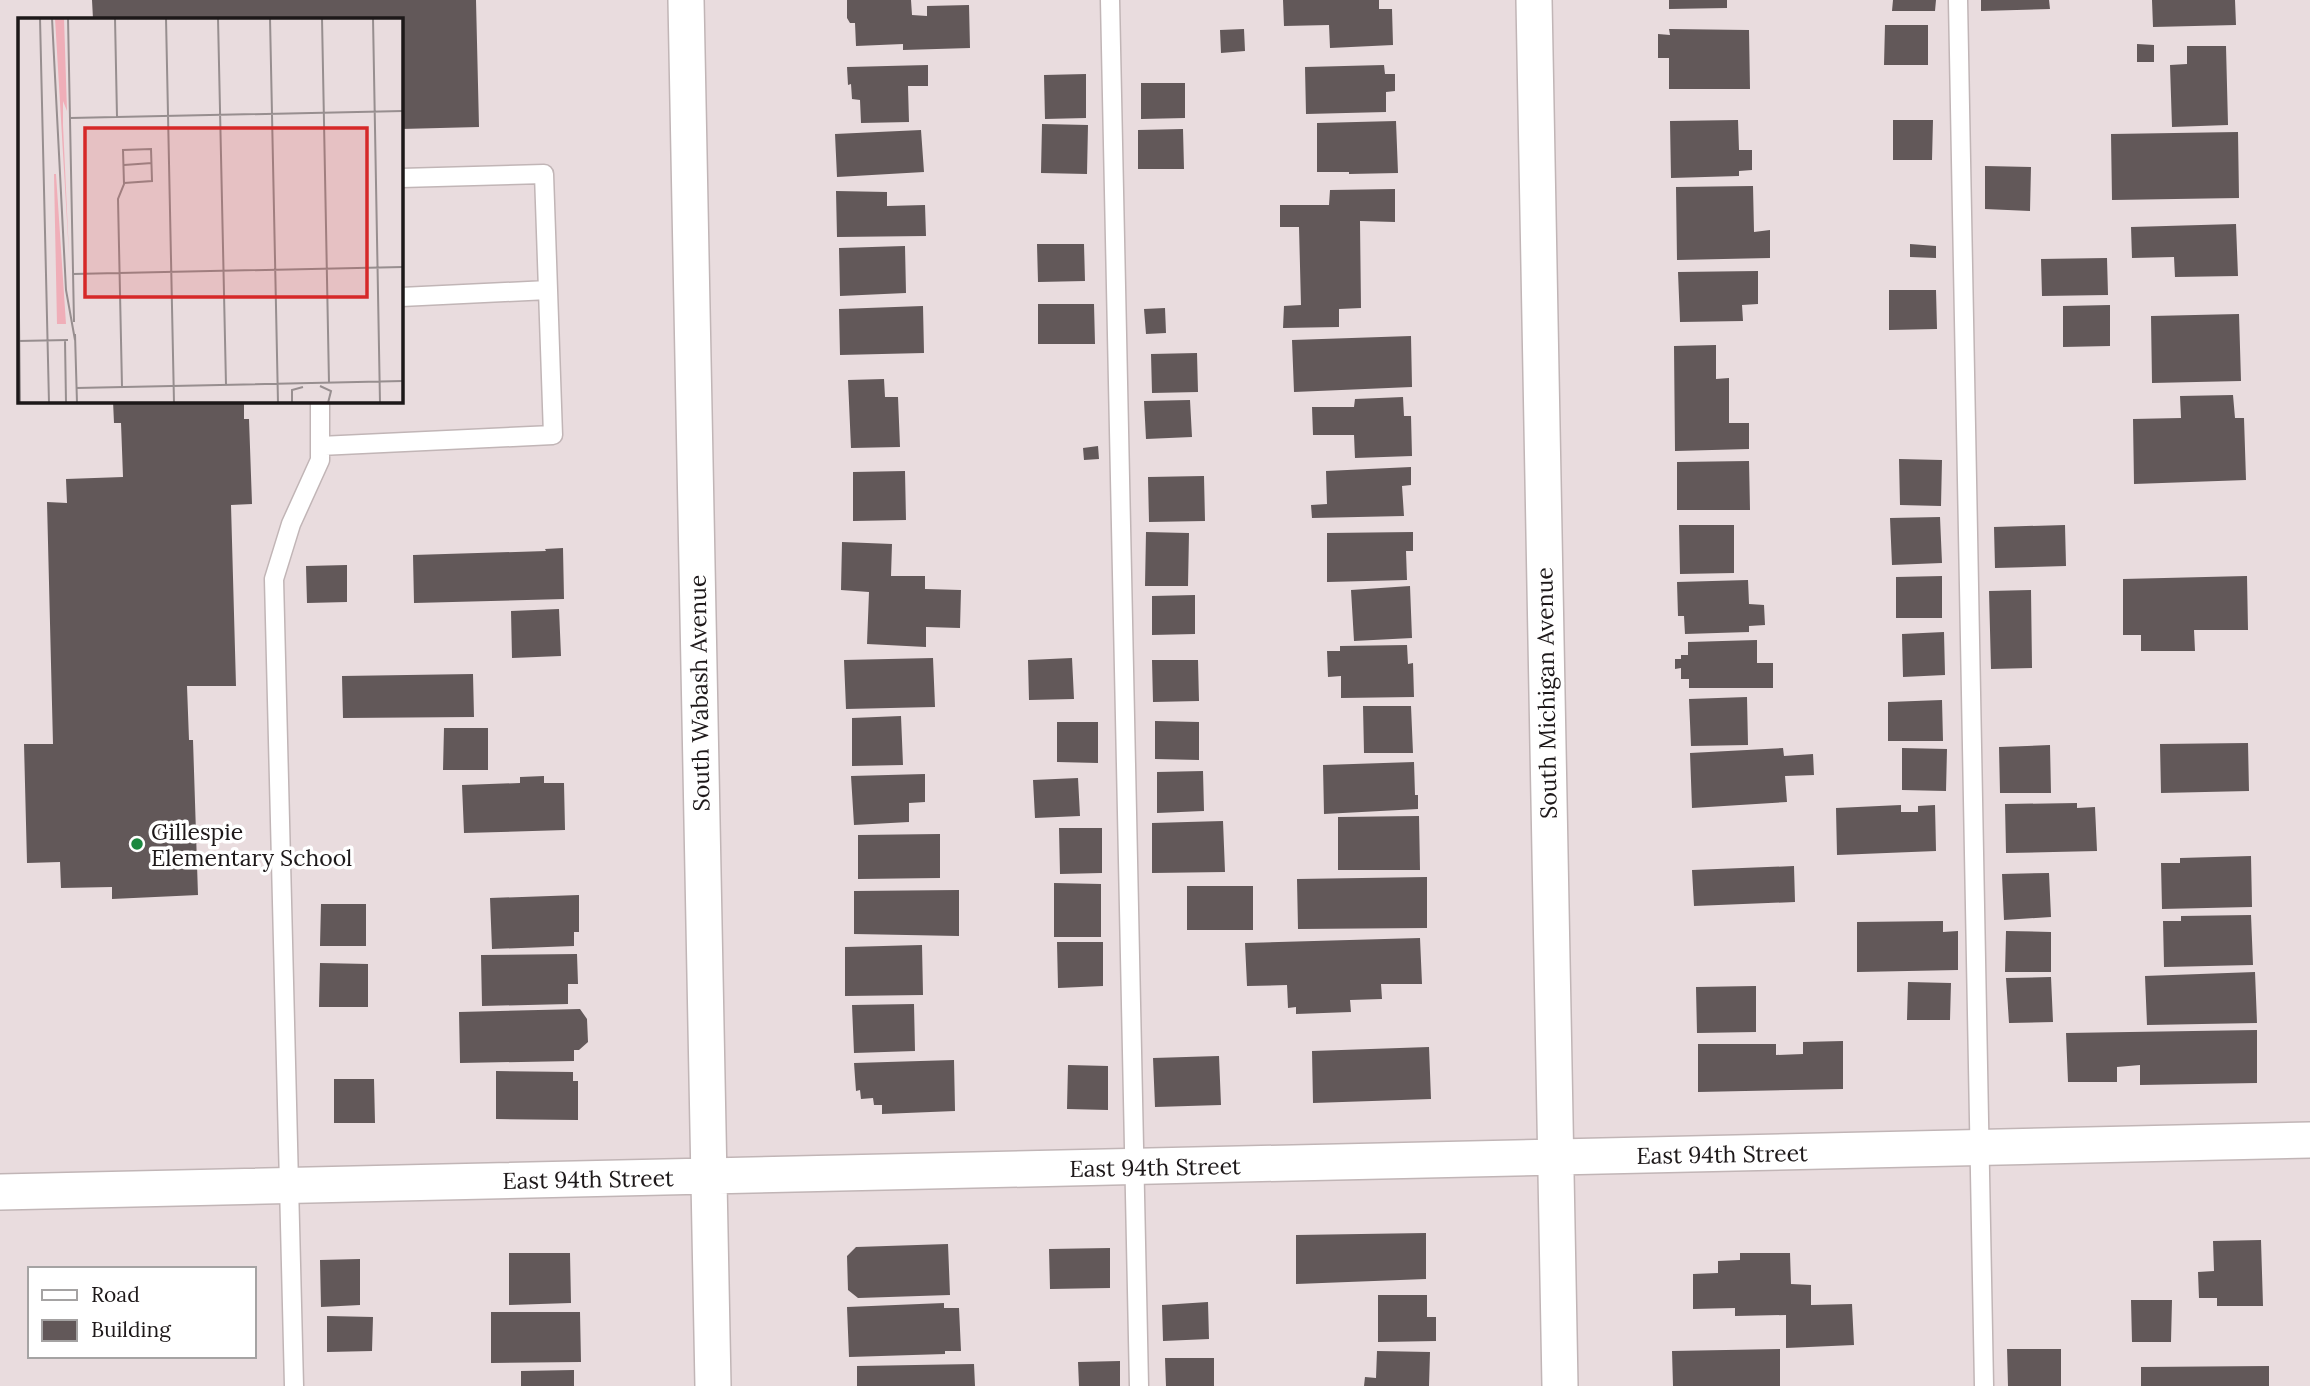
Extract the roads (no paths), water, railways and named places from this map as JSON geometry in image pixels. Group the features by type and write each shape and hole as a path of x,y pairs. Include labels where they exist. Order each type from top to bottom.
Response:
{"street":[{"name":"South Wabash Avenue","path":"686,0 713,1386"},
{"name":"South Michigan Avenue","path":"1534,0 1560,1386"},
{"name":"East 94th Street","path":"0,1192 2310,1140"}],"lane":[{"path":"1110,0 1139,1386"},
{"path":"1958,0 1984,1386"},
{"path":"320,446 553,435 544,174 402,178"},
{"path":"402,297 548,290"},
{"path":"294,1386 274,579 291,524 320,460 320,402"}],"place":[{"name":"Gillespie Elementary School","path":"137,844"}]}
